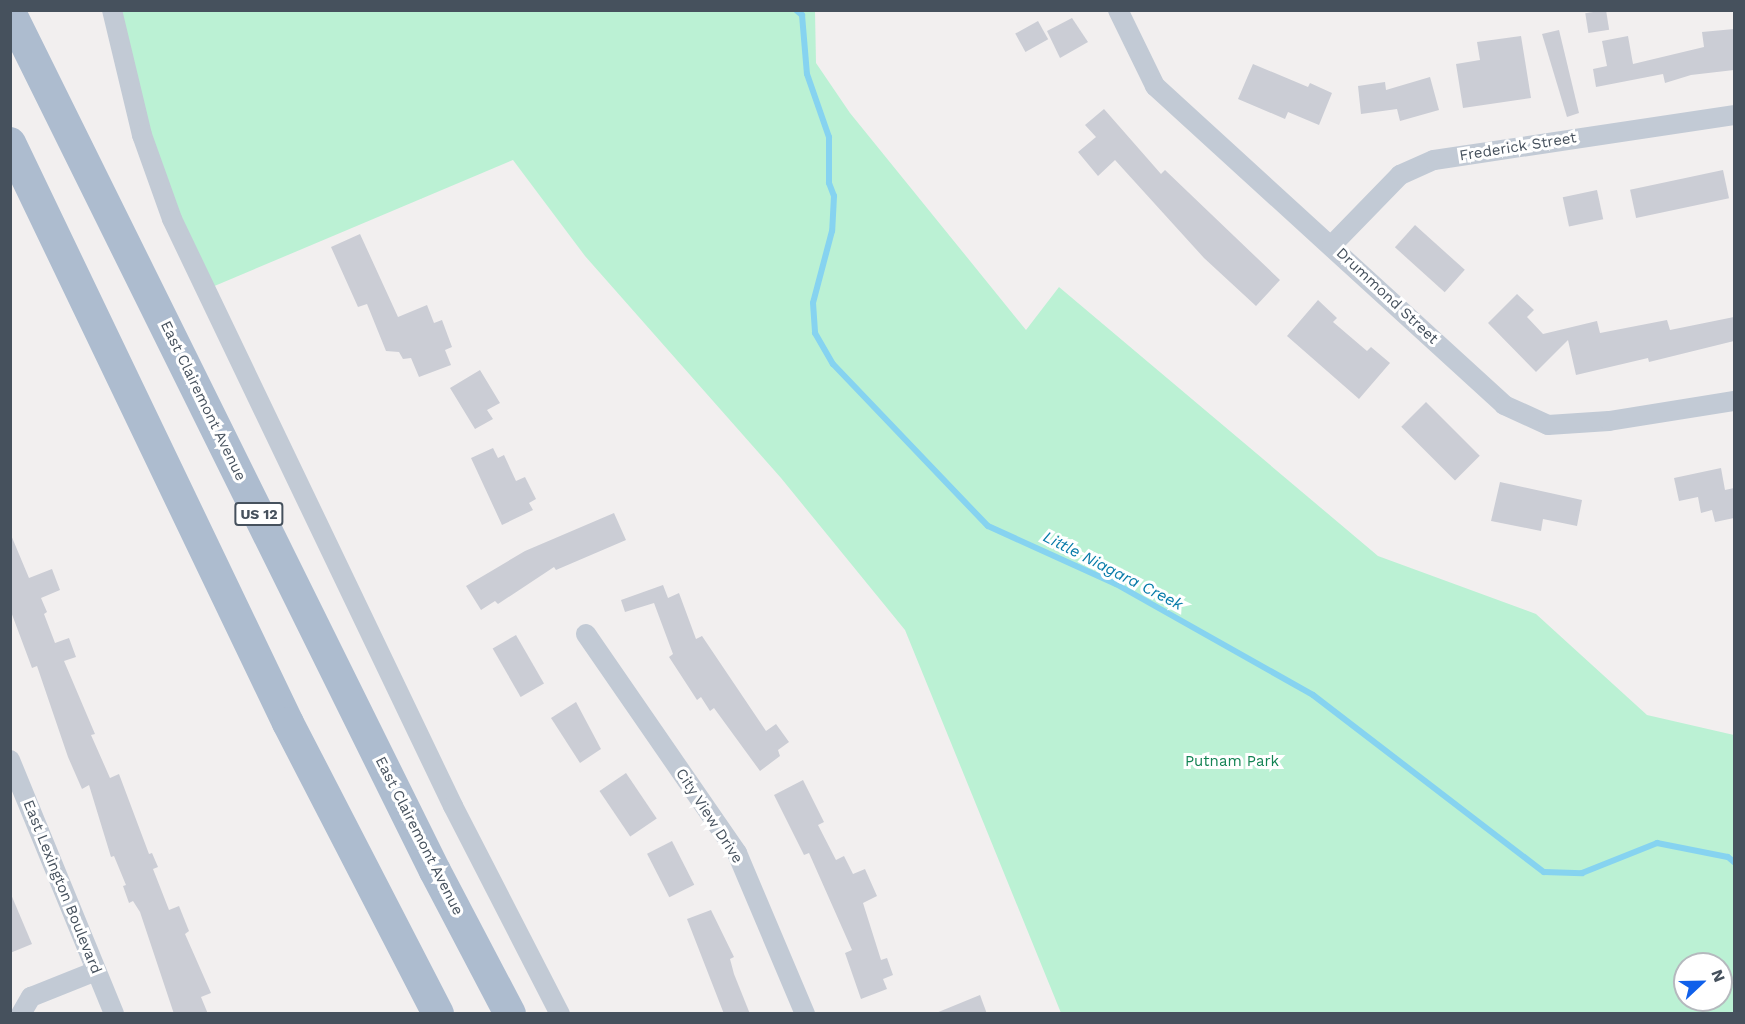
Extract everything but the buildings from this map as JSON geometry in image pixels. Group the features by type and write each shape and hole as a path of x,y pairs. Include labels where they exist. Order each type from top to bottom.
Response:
{"main road":[{"name":"East Clairemont Avenue","path":"10,12 435,871 510,1014"},
{"path":"10,143 288,723 438,1014"}],"street":[{"path":"112,10 142,135 172,219 453,806 560,1014"},
{"name":"Drummond Street","path":"1119,10 1155,86 1332,244 1504,405 1548,425 1609,421 1734,401"},
{"name":"Frederick Street","path":"1332,244 1400,175 1434,160 1734,115"},
{"name":"City View Drive","path":"586,634 737,854 805,1014"},
{"name":"East Lexington Boulevard","path":"10,760 114,1014"},
{"path":"10,997 26,1005 96,971"}],"green space":[{"name":"Putnam Park","path":"112,11 815,11 816,63 850,113 1026,330 1059,287 1378,556 1536,614 1647,715 1734,735 1734,1013 1061,1013 905,630 781,478 585,256 513,160 205,290 172,219"}],"waterway":[{"name":"Little Niagara Creek","path":"796,10 802,15 807,74 829,137 829,183 834,196 832,231 813,303 815,333 833,364 988,526 1116,584 1313,695 1544,872 1582,873 1657,843 1728,857 1734,862"}]}
